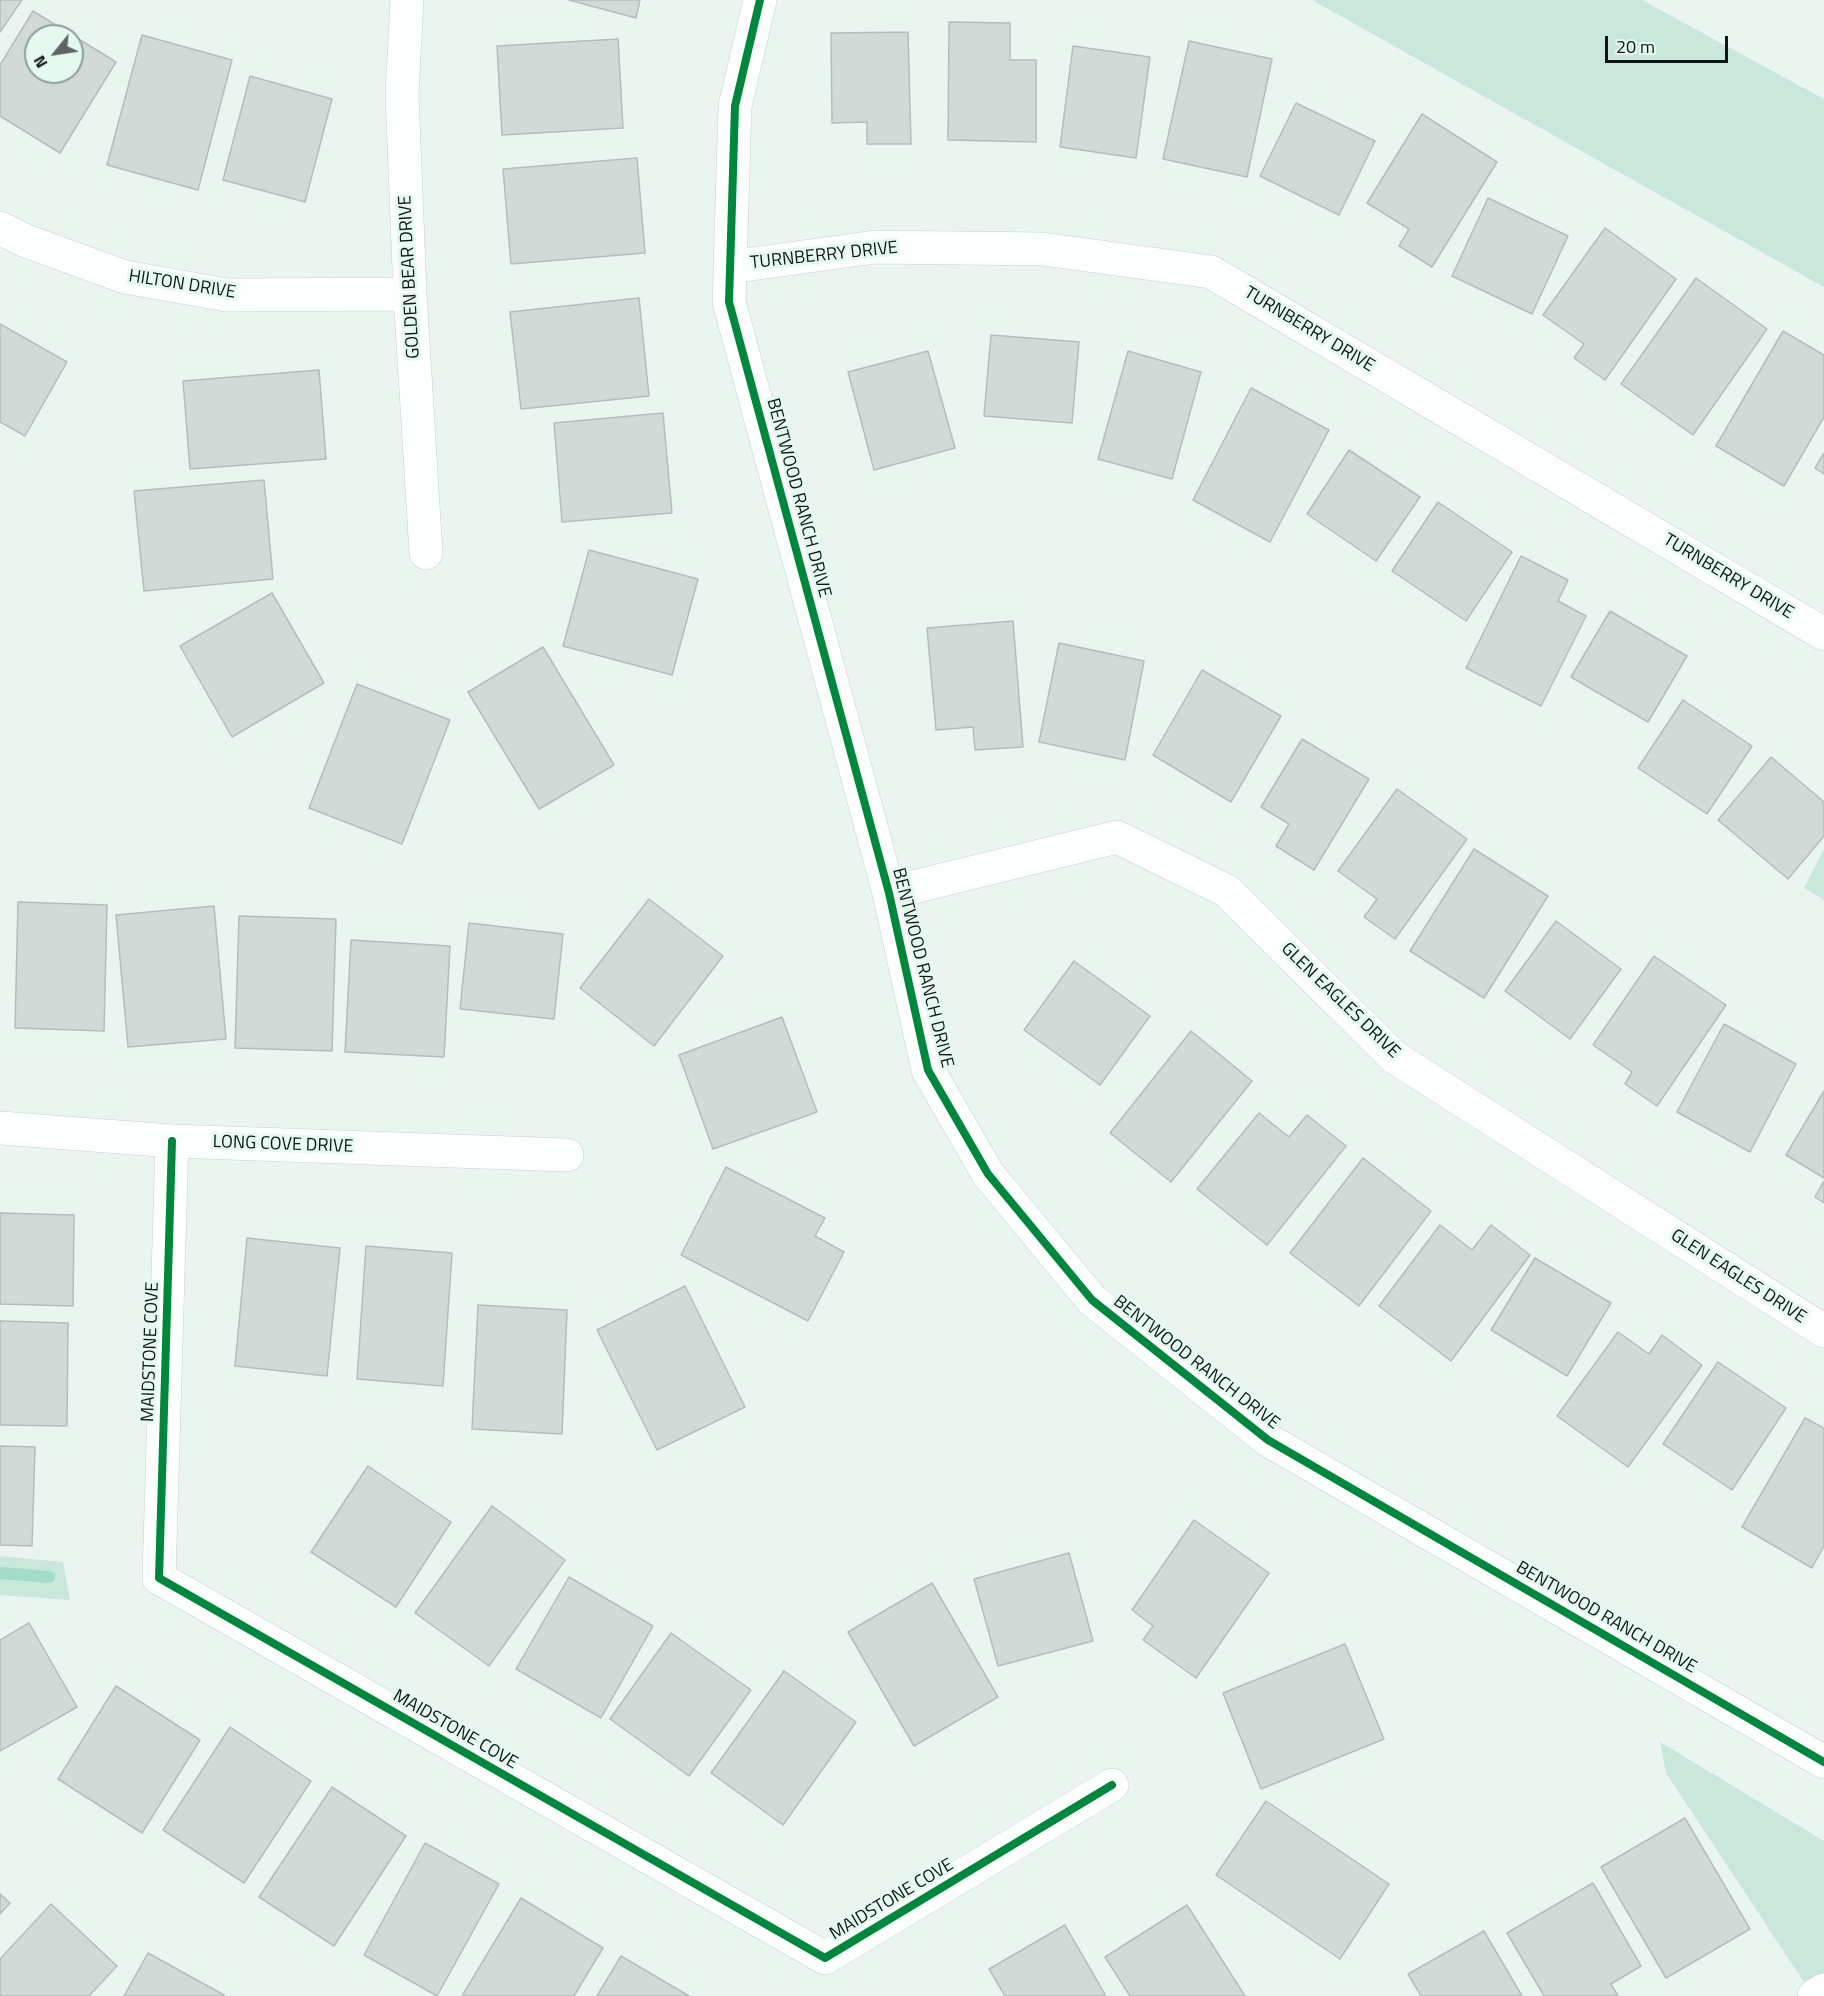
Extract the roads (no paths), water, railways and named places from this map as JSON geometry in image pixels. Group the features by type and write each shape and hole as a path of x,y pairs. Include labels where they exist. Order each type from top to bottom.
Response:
{"street":[{"name":"GOLDEN BEAR DRIVE","path":"407,0 402,94 410,294 426,554"},
{"name":"BENTWOOD RANCH DRIVE","path":"760,0 735,106 729,302 889,893 928,1070 988,1174 1092,1300 1268,1440 1824,1762"},
{"name":"HILTON DRIVE","path":"0,228 26,242 125,277 227,295 410,294"},
{"name":"TURNBERRY DRIVE","path":"730,267 875,247 1043,249 1211,272 1824,634"},
{"name":"GLEN EAGLES DRIVE","path":"889,893 1117,837 1227,891 1394,1057 1824,1331"},
{"name":"LONG COVE DRIVE","path":"0,1128 172,1141 567,1155"},
{"name":"MAIDSTONE COVE","path":"172,1141 159,1578 825,1958 1112,1785"},
{"path":"1814,1996 1824,1990"}],"waterway":[{"path":"0,1573 49,1577"}]}
